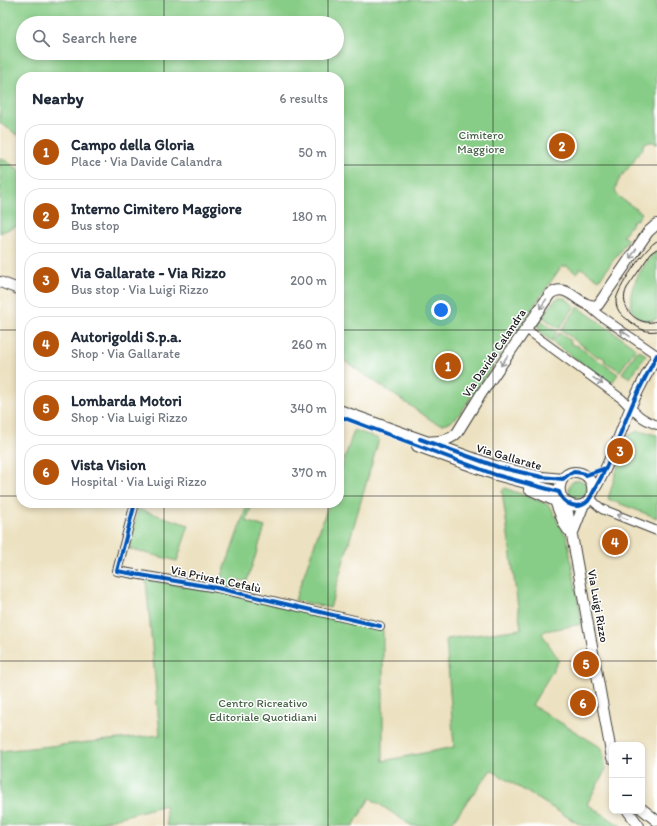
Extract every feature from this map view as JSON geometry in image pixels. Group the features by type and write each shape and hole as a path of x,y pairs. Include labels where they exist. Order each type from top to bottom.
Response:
{"main road":[{"path":"586,304 594,306 600,304 648,232 657,224"},
{"path":"0,282 16,288"},
{"path":"0,288 16,294"},
{"name":"Via Davide Calandra","path":"426,442 447,440 453,437 526,329 553,292 560,290 566,291 586,304"},
{"path":"496,475 555,501 564,524 572,535 589,498 606,468 630,408 657,355"},
{"name":"Via Gallarate","path":"344,412 498,467 542,478 563,479 574,472 578,472 586,476"},
{"name":"Via Gallarate","path":"344,418 496,475 560,492"},
{"path":"563,479 560,483 560,492 566,502 574,506 589,498 592,484 586,476 606,468"},
{"name":"Via Luigi Rizzo","path":"566,502 610,742"},
{"path":"645,811 657,821"},
{"path":"630,814 639,826"}],"street":[{"path":"586,304 599,315 657,355"},
{"path":"526,329 622,399 643,420 657,425"},
{"path":"589,498 602,509 657,531"},
{"name":"Via Privata Cefalù","path":"134,508 117,571 217,588 380,626"}],"green space":[{"name":"Cimitero Maggiore","path":"0,0 657,0 657,145 654,142 651,142 643,145 643,148 634,159 635,160 620,178 616,189 616,193 619,197 642,213 637,220 635,219 623,236 628,240 599,280 581,268 576,273 567,266 561,267 458,416 443,424 430,420 344,360 344,72 16,72 16,134 0,123"},
{"path":"0,157 16,168 16,226 0,233"},
{"path":"657,251 657,319 646,320 639,318 632,309 632,291 635,282 645,264"},
{"path":"558,298 565,298 575,306 559,329 543,317 554,301"},
{"path":"578,307 636,348 620,371 604,361 605,359 600,356 598,357 561,330"},
{"path":"541,320 557,332 551,341 541,333 538,326"},
{"path":"559,333 571,341 570,343 575,346 576,345 618,374 611,384 552,342"},
{"path":"638,350 646,355 630,378 622,373"},
{"path":"354,430 379,439 330,608 295,600 327,508 344,508 344,460"},
{"path":"638,431 657,435 657,518 608,499 627,436"},
{"path":"578,480 584,483 587,489 584,495 578,498 572,495 569,489 572,483"},
{"name":"Centro Ricreativo Editoriale Quotidiani","path":"505,488 547,504 553,511 558,523 567,537 582,624 545,631 542,634 559,660 532,705 602,748 606,769 587,804 621,826 582,826 491,770 449,826 412,826 370,798 353,826 167,826 165,805 87,826 0,826 0,751 160,735 146,580 216,591 383,630 383,761 454,747 446,639 521,629 502,491"},
{"path":"246,508 251,508 246,521 265,527 247,581 236,580 234,588 219,585"},
{"path":"138,509 189,525 177,561 129,549"}],"tram line":[{"path":"657,241 646,251 632,269 617,295 616,301 617,308 626,319 646,331 657,331"},
{"path":"657,249 651,253 627,288 625,295 627,309 637,319 650,322 657,321"}],"cycle path":[{"path":"344,418 496,475 559,492 567,503 580,506 588,501 602,476 636,396 657,355"},
{"path":"420,439 498,467 542,477 563,479 574,472 586,475 606,468"},
{"path":"134,508 117,571 217,588 380,626"}],"place":[{"name":"Interno Cimitero Maggiore","path":"562,146"},
{"name":"Campo della Gloria","path":"448,366"},
{"name":"Via Gallarate - Via Rizzo","path":"620,451"},
{"name":"Autorigoldi S.p.a.","path":"615,542"},
{"name":"Lombarda Motori","path":"586,664"},
{"name":"Vista Vision","path":"583,703"}]}
